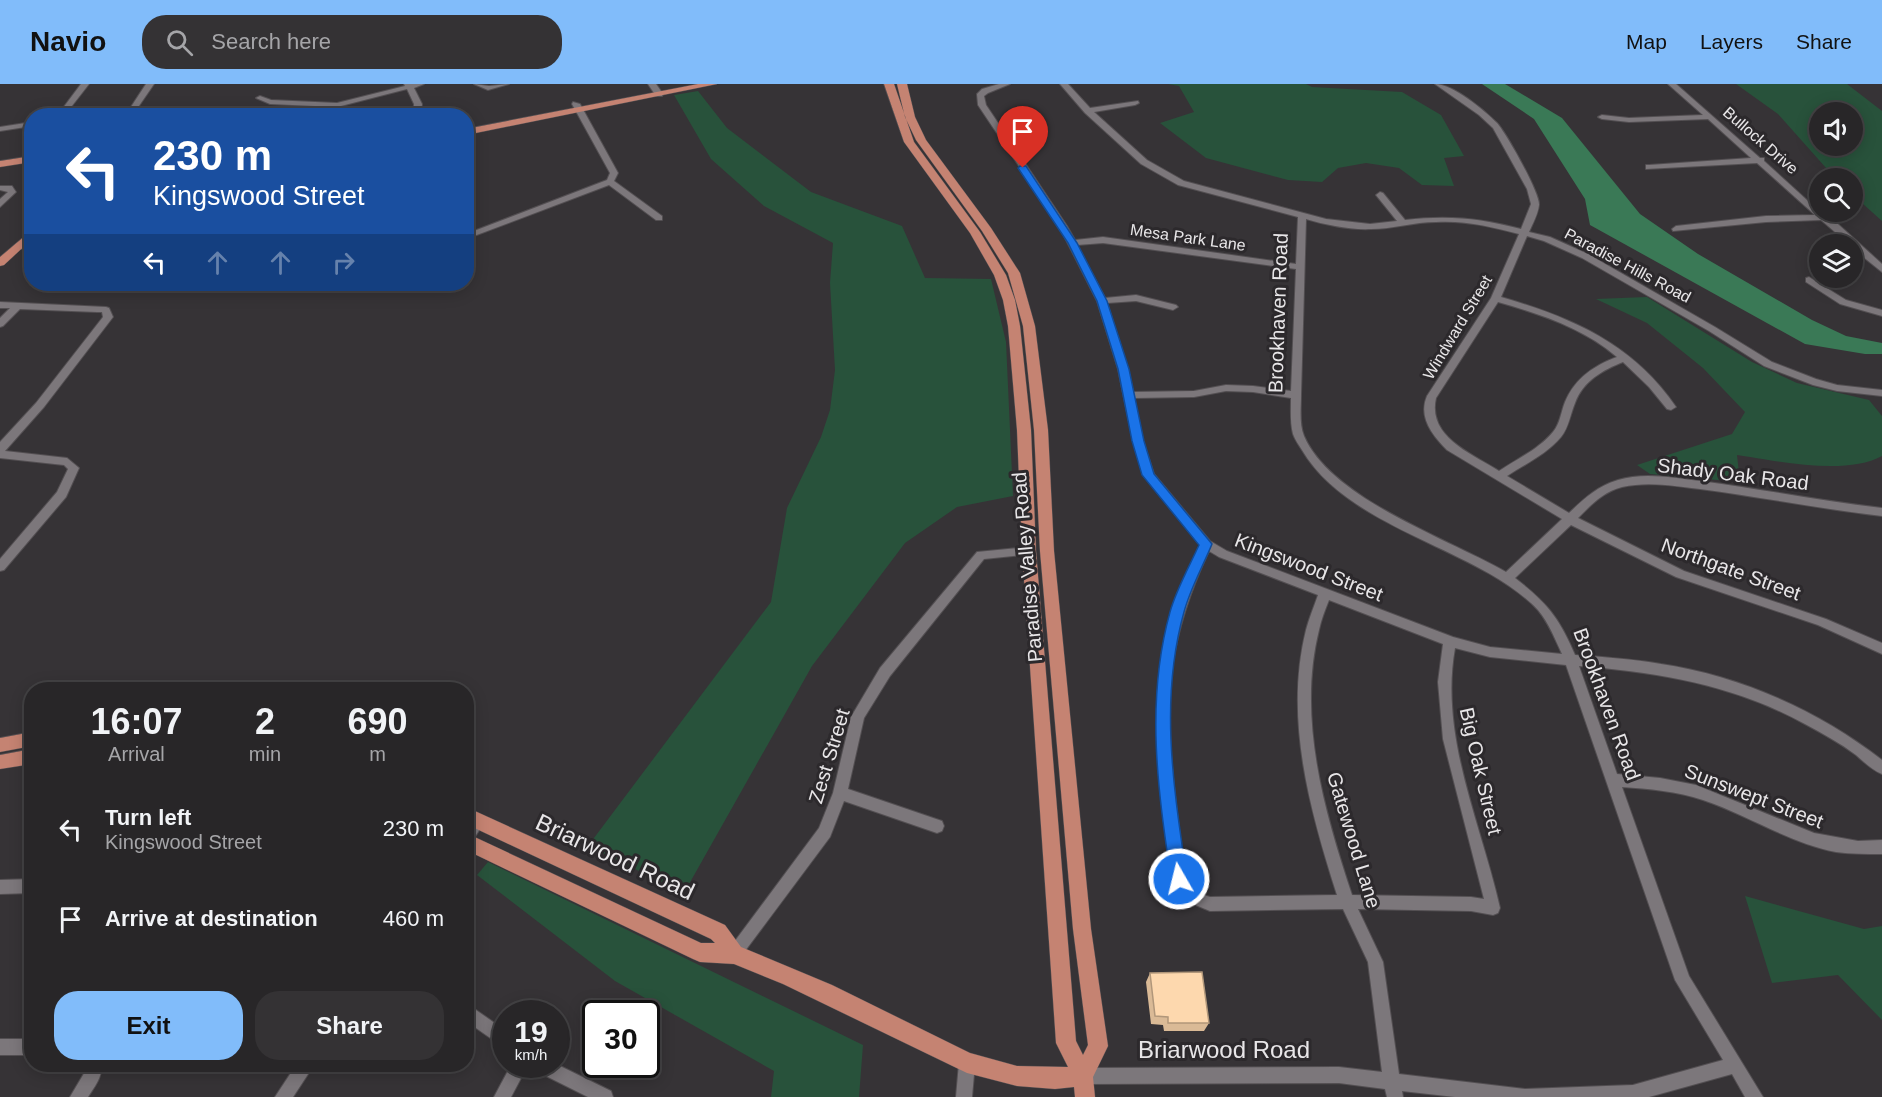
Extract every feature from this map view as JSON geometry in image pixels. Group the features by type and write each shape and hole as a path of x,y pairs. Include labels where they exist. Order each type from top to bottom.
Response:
{"main road":[{"path":"474,130 681,84"},
{"path":"655,89 712,84"},
{"name":"Paradise Valley Road","path":"889,84 909,142 975,232 991,259 1009,300 1014,326 1024,430 1029,550 1066,1043 1084,1087"},
{"name":"Paradise Valley Road","path":"902,84 910,117 921,140 987,230 1014,273 1029,326 1041,430 1047,551 1082,929 1098,1046 1084,1087"},
{"path":"474,124 578,107"},
{"path":"0,158 24,154"},
{"path":"0,164 24,160"},
{"path":"0,263 24,240"},
{"path":"0,745 24,740"},
{"path":"0,762 24,758"},
{"name":"Briarwood Road","path":"474,819 718,932 734,954"},
{"name":"Briarwood Road","path":"474,843 700,952 734,954 825,992 968,1063 1017,1076 1055,1079 1084,1087"}],"street":[{"path":"66,108 85,84"},
{"path":"134,108 150,84"},
{"path":"260,98 270,102 337,105 420,84"},
{"path":"478,84 488,88 505,84"},
{"name":"Kingswood Street","path":"1006,84 989,89 980,96 986,114 1072,243 1102,301 1130,395 1138,441 1149,475 1206,544 1223,554 1450,641 1488,652 1664,669 1728,686 1770,701 1834,734 1866,754 1882,768"},
{"name":"Paradise Hills Road","path":"1064,84 1088,111 1144,162 1181,183 1302,215 1356,226 1463,220 1547,239 1585,256 1768,364 1813,382 1837,388 1882,393"},
{"name":"Windward Street","path":"1439,84 1482,113 1500,132 1531,189 1534,199 1532,215 1496,298 1431,398 1428,412 1434,429 1444,441 1570,518"},
{"name":"Bullock Drive","path":"1672,84 1809,203"},
{"path":"409,85 418,108"},
{"path":"1088,111 1135,103"},
{"path":"474,234 610,182 614,173 578,107"},
{"path":"1602,117 1629,120 1711,117"},
{"path":"0,129 24,125"},
{"path":"1649,167 1761,160"},
{"path":"610,182 659,218"},
{"path":"0,188 12,190 0,204"},
{"path":"1380,195 1402,222"},
{"name":"Brookhaven Road","path":"1302,215 1296,395 1296,425 1301,442 1311,458 1332,481 1349,495 1508,578 1537,602 1551,619 1570,659 1683,980 1755,1097"},
{"path":"1676,229 1766,219 1809,218"},
{"name":"Bullock Drive","path":"1831,222 1877,259 1882,269"},
{"name":"Mesa Park Lane","path":"1072,243 1103,240 1299,267"},
{"path":"18,246 24,246"},
{"path":"1822,288 1843,302 1864,310 1882,313"},
{"path":"1102,301 1136,298 1173,307"},
{"path":"1496,298 1575,324 1626,357 1652,381 1671,407"},
{"path":"0,305 97,309 106,310 108,317 40,405 0,449"},
{"path":"0,324 17,306"},
{"path":"1499,476 1558,434 1571,400 1586,378 1612,362 1626,357"},
{"path":"1130,395 1194,394 1226,388 1296,395"},
{"path":"0,454 66,462 74,468 62,494 6,554 0,567"},
{"name":"Shady Oak Road","path":"1508,578 1597,493 1621,483 1656,480 1765,493 1831,506 1882,512"},
{"name":"Northgate Street","path":"1570,518 1680,574 1822,622 1882,649"},
{"path":"1206,544 1191,574 1178,610 1167,653 1162,700 1164,782 1179,879 1184,892 1194,899 1210,904 1347,902"},
{"name":"Zest Street","path":"734,954 825,832 840,793 858,717 885,672 981,555 1029,550"},
{"name":"Gatewood Lane","path":"1325,593 1314,619 1304,666 1306,727 1316,788 1347,902 1375,959 1395,1097"},
{"name":"Big Oak Street","path":"1347,902 1471,904 1493,908 1446,720 1444,680 1450,641"},
{"name":"Sunswept Street","path":"1612,780 1680,787 1707,795 1802,837 1839,848 1882,847"},
{"path":"840,793 937,826"},
{"path":"0,887 24,886"},
{"path":"474,1017 492,1030"},
{"path":"0,1047 24,1047"},
{"path":"963,1097 968,1063"},
{"name":"Briarwood Road","path":"1084,1087 1339,1075 1525,1096 1634,1093 1736,1065"},
{"path":"78,1097 91,1072"},
{"path":"284,1097 301,1072"},
{"path":"502,1097 513,1078"},
{"path":"568,1078 605,1097"}],"green space":[{"path":"1168,84 1306,84 1312,87 1402,92 1441,115 1464,156 1444,158 1454,186 1422,185 1399,168 1366,163 1338,168 1322,182 1288,180 1206,158 1160,123 1194,112 1179,86"},
{"path":"1482,84 1505,84 1562,118 1640,214 1698,254 1812,320 1846,336 1882,343 1882,354 1865,354 1805,344 1590,225 1585,199 1534,119"},
{"path":"1736,84 1847,84 1882,111 1882,221 1863,204 1863,168 1826,168 1815,156 1863,156 1863,102 1809,102 1809,149 1778,114"},
{"path":"698,91 727,128 811,192 902,226 925,278 991,279 1006,342 1013,496 957,507 905,543 812,666 684,893 588,846 771,602 787,508 821,437 830,410 835,370 830,283 833,243 764,206 711,159 674,95"},
{"path":"1647,297 1752,362 1797,383 1869,400 1882,416 1882,456 1867,462 1831,466 1737,455 1740,482 1650,474 1637,465 1732,434 1745,412 1703,368 1647,323 1596,299"},
{"path":"488,862 863,1045 859,1097 771,1097 774,1071 660,1006 660,1000 649,1000 615,981 477,875"},
{"path":"1745,896 1864,929 1882,926 1882,1020 1838,975 1772,983"}],"building":[{"path":"1202,972 1209,1023 1168,1023 1168,1017 1155,1016 1150,973"}],"route":[{"path":"1023,168 1062,226 1102,301 1123,369 1138,441 1149,475 1206,544 1184,590 1172,631 1162,700 1164,782 1179,879"}]}
